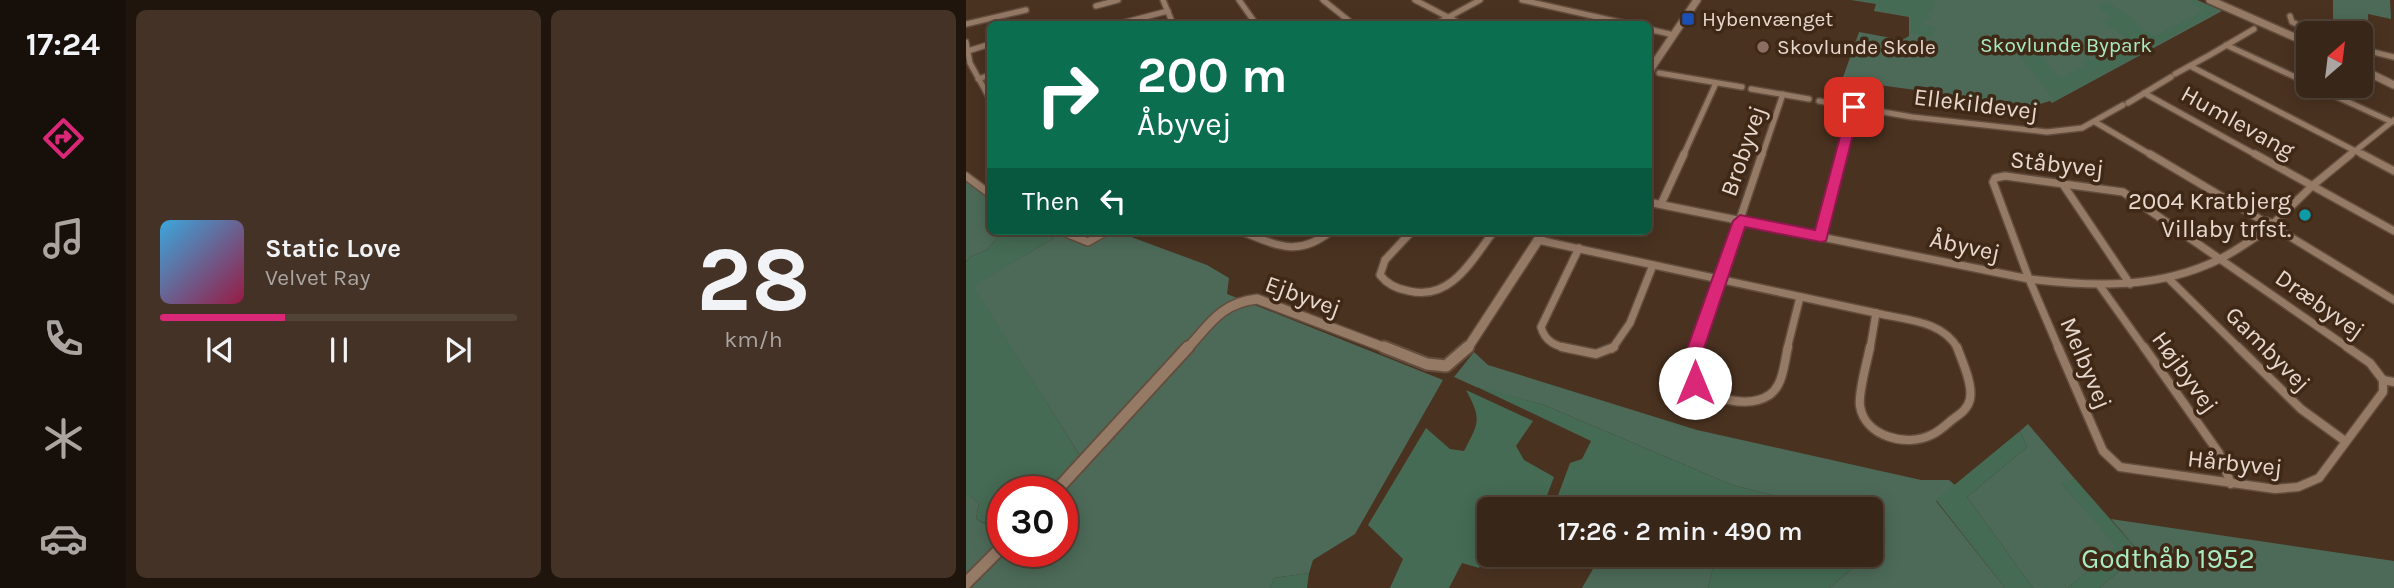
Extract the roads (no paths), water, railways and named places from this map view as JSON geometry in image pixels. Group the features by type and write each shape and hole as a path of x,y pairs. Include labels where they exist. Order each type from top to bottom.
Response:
{"street":[{"path":"1096,6 1118,0"},
{"path":"1163,0 1172,21"},
{"path":"1239,0 1254,21"},
{"path":"1323,0 1349,21"},
{"path":"1415,0 1452,21"},
{"path":"1442,21 1480,0"},
{"path":"1522,0 1615,21"},
{"path":"1652,68 1695,0"},
{"path":"2210,0 2296,37"},
{"path":"2216,0 2296,37"},
{"path":"966,24 1026,10"},
{"path":"1130,21 1168,11"},
{"path":"2290,16 2296,24"},
{"name":"Humlevang","path":"2125,104 2254,29"},
{"path":"1652,30 1674,35"},
{"path":"966,42 978,79 987,94"},
{"path":"968,51 987,45"},
{"path":"2227,45 2296,77"},
{"path":"2373,52 2394,57"},
{"path":"2190,66 2394,171"},
{"path":"2373,68 2394,78"},
{"path":"1660,74 1742,88"},
{"path":"2373,75 2394,85"},
{"path":"978,79 987,76"},
{"path":"1661,205 1716,83"},
{"name":"Brobyvej","path":"1751,89 1809,99"},
{"name":"Humlevang","path":"2144,93 2394,231"},
{"name":"Brobyvej","path":"1783,94 1690,366 1691,375 1701,388 1709,393 1747,402 1768,397 1778,386 1800,297"},
{"path":"2274,223 2312,186 2393,122 2340,98"},
{"name":"Ellekildevej","path":"1819,101 1912,117 2047,132 2073,131 2095,122 2125,104"},
{"path":"1821,237 1854,107"},
{"path":"2095,122 2263,221 2274,223 2279,230 2394,300"},
{"path":"966,176 987,192"},
{"name":"Ståbyvej","path":"1995,178 2005,176 2123,192 2222,258"},
{"name":"Melbyvej","path":"1995,178 1993,186 2029,279 2103,451 2112,460"},
{"path":"2062,183 2130,284"},
{"name":"Åbyvej","path":"1652,203 2029,279 2100,286 2168,278 2222,258 2266,230"},
{"path":"2263,221 2262,225 2266,230 2279,230"},
{"path":"1070,235 1088,242 1100,235"},
{"path":"1253,235 1289,249 1300,249 1317,243 1326,235"},
{"path":"1408,235 1385,260 1380,275 1389,284 1416,295 1426,295 1451,285 1491,235"},
{"path":"1541,235 1579,248 1653,265 1720,279 1800,297 1876,313 1934,326 1951,336 1957,344 1971,391 1967,408 1933,435 1908,440 1884,435 1872,429 1863,417 1860,405 1876,313"},
{"name":"Ejbyvej","path":"1070,476 1222,311 1237,300 1257,299 1427,365 1446,366 1467,349 1541,235"},
{"path":"1579,248 1541,327 1548,340 1577,351 1599,353 1617,344 1653,265"},
{"name":"Dræbyvej","path":"2222,258 2370,363 2383,380"},
{"name":"Gambyvej","path":"2168,278 2301,409 2345,441"},
{"name":"Højbyvej","path":"2100,286 2219,453 2231,484"},
{"path":"2383,380 2394,382"},
{"name":"Hårbyvej","path":"2112,460 2131,470 2231,484 2274,489 2309,485 2319,478 2383,392 2383,380"},
{"path":"966,583 987,562"}],"place":[{"name":"Hybenvænget","path":"1688,19"},
{"name":"Skovlunde Skole","path":"1763,47"},
{"name":"2004 Kratbjerg Villaby trfst.","path":"2305,215"}],"park label":[{"name":"Skovlunde Bypark","path":"2066,45"},
{"name":"Godthåb 1952","path":"2168,558"}]}
